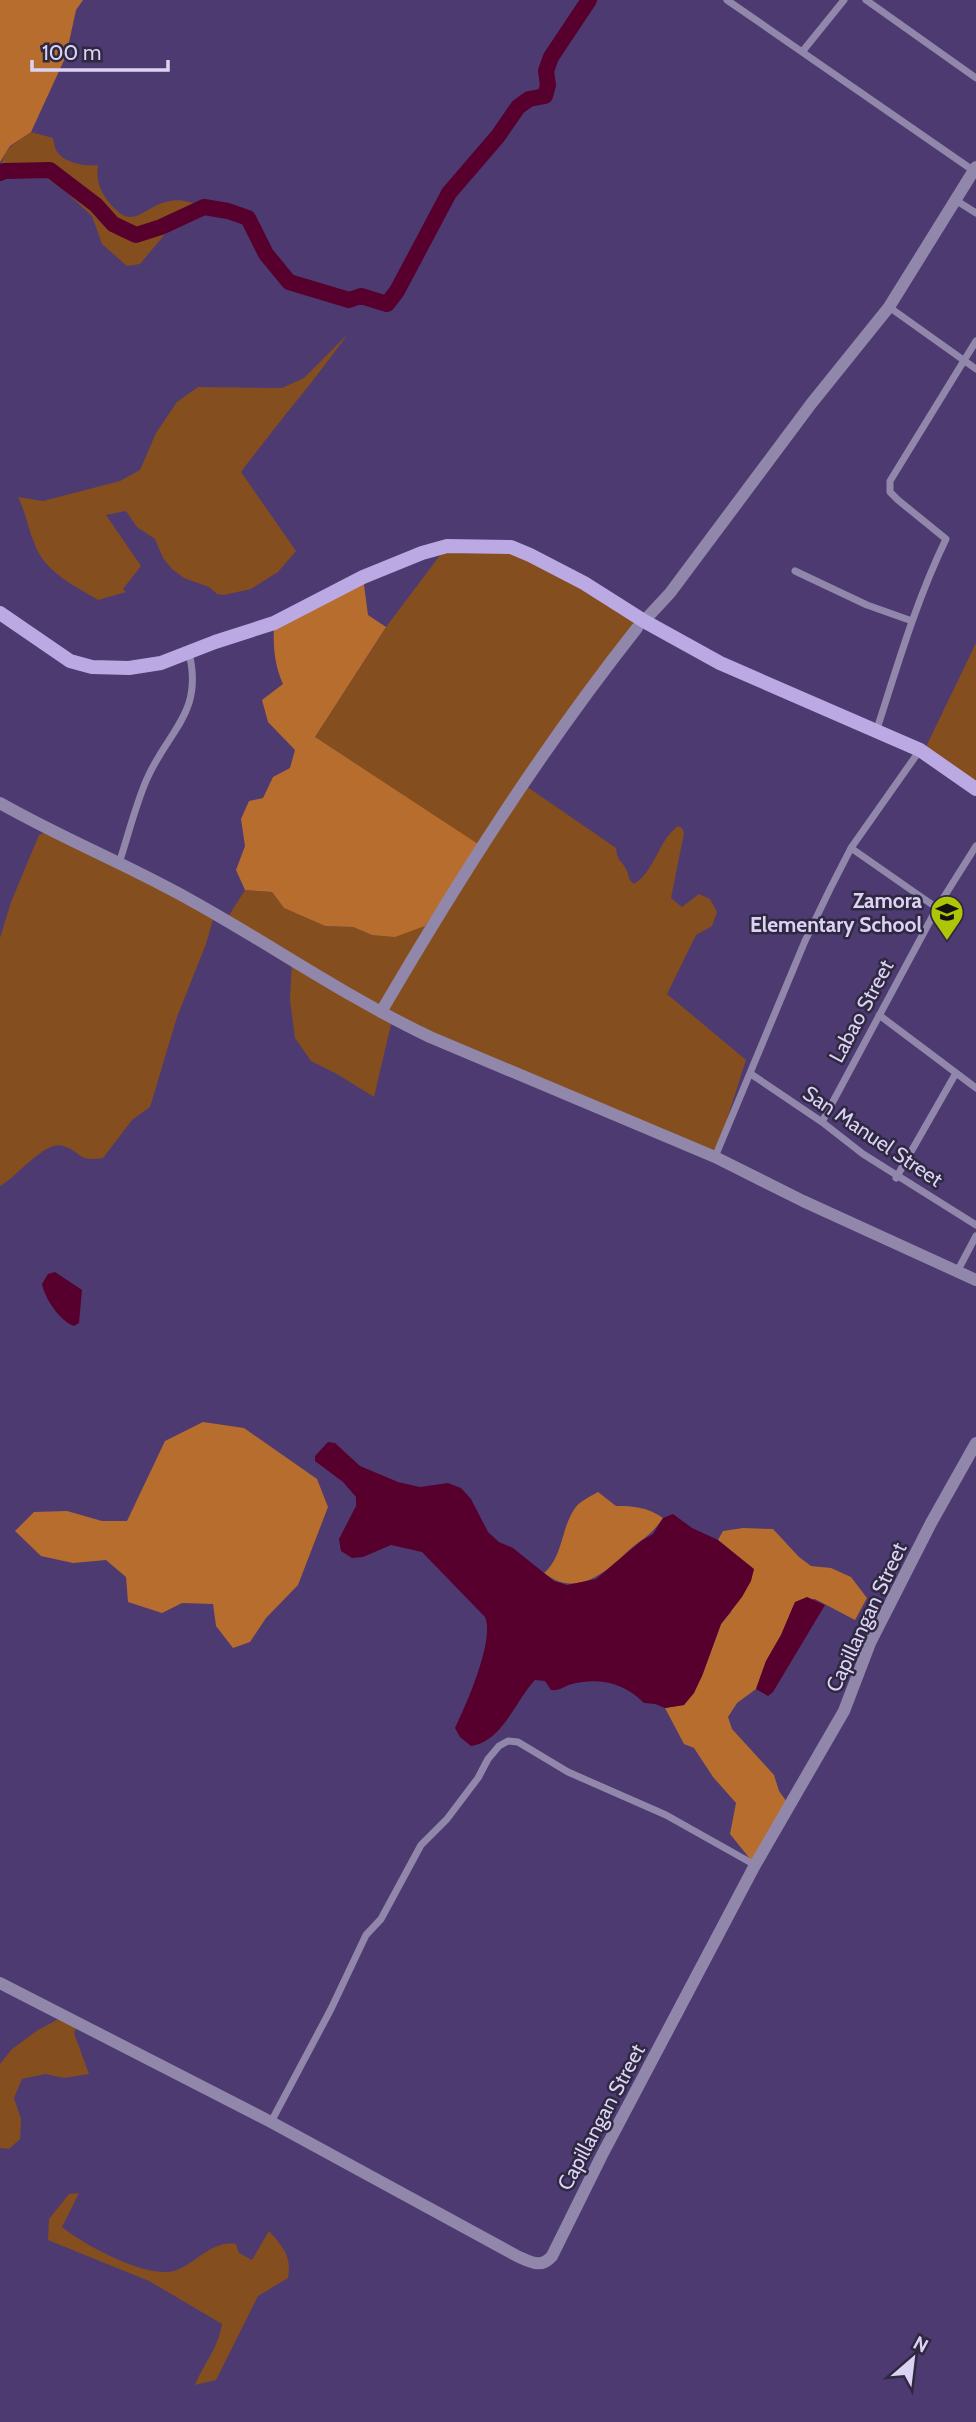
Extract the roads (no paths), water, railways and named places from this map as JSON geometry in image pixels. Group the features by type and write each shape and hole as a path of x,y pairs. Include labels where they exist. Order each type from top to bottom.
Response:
{"main road":[{"path":"0,613 70,661 92,667 129,668 161,663 274,623 363,577 422,553 447,546 511,547 584,583 641,625 876,733 920,750 976,789"}],"street":[{"path":"381,1012 494,825 582,698 670,593 811,404 889,307 975,169 727,0"},
{"path":"802,52 844,0"},
{"path":"866,0 976,78"},
{"path":"957,201 976,213"},
{"path":"889,307 976,369"},
{"path":"876,733 912,621 931,570 946,540 890,492 890,481 976,341"},
{"path":"795,571 867,605 912,621"},
{"path":"119,863 145,783 185,714 194,673 189,653"},
{"path":"715,1157 805,941 851,848 920,750"},
{"path":"0,803 191,900 381,1012 430,1037 715,1157 803,1201 976,1280"},
{"name":"Labao Street","path":"822,1122 937,908 976,846"},
{"path":"851,848 937,908"},
{"path":"879,1015 976,1088"},
{"path":"897,1177 956,1073"},
{"name":"San Manuel Street","path":"751,1074 897,1177 976,1225"},
{"path":"958,1270 976,1237"},
{"name":"Capillangan Street","path":"0,1983 271,2122 517,2256 537,2264 547,2263 755,1865 844,1711 875,1633 931,1523 976,1443"},
{"path":"271,2122 321,2029 366,1935 381,1919 413,1858 431,1833 455,1808 478,1778 488,1759 503,1742 518,1742 568,1772 666,1815 755,1865"}],"waterway":[{"path":"0,173 50,170 96,205 113,224 136,235 161,227 204,207 228,211 248,218 266,254 289,282 349,300 361,296 387,304 397,291 449,193 498,136 518,107 529,99 545,96 548,85 546,71 551,57 589,0"}],"place":[{"name":"Zamora Elementary School","path":"947,942"}]}
